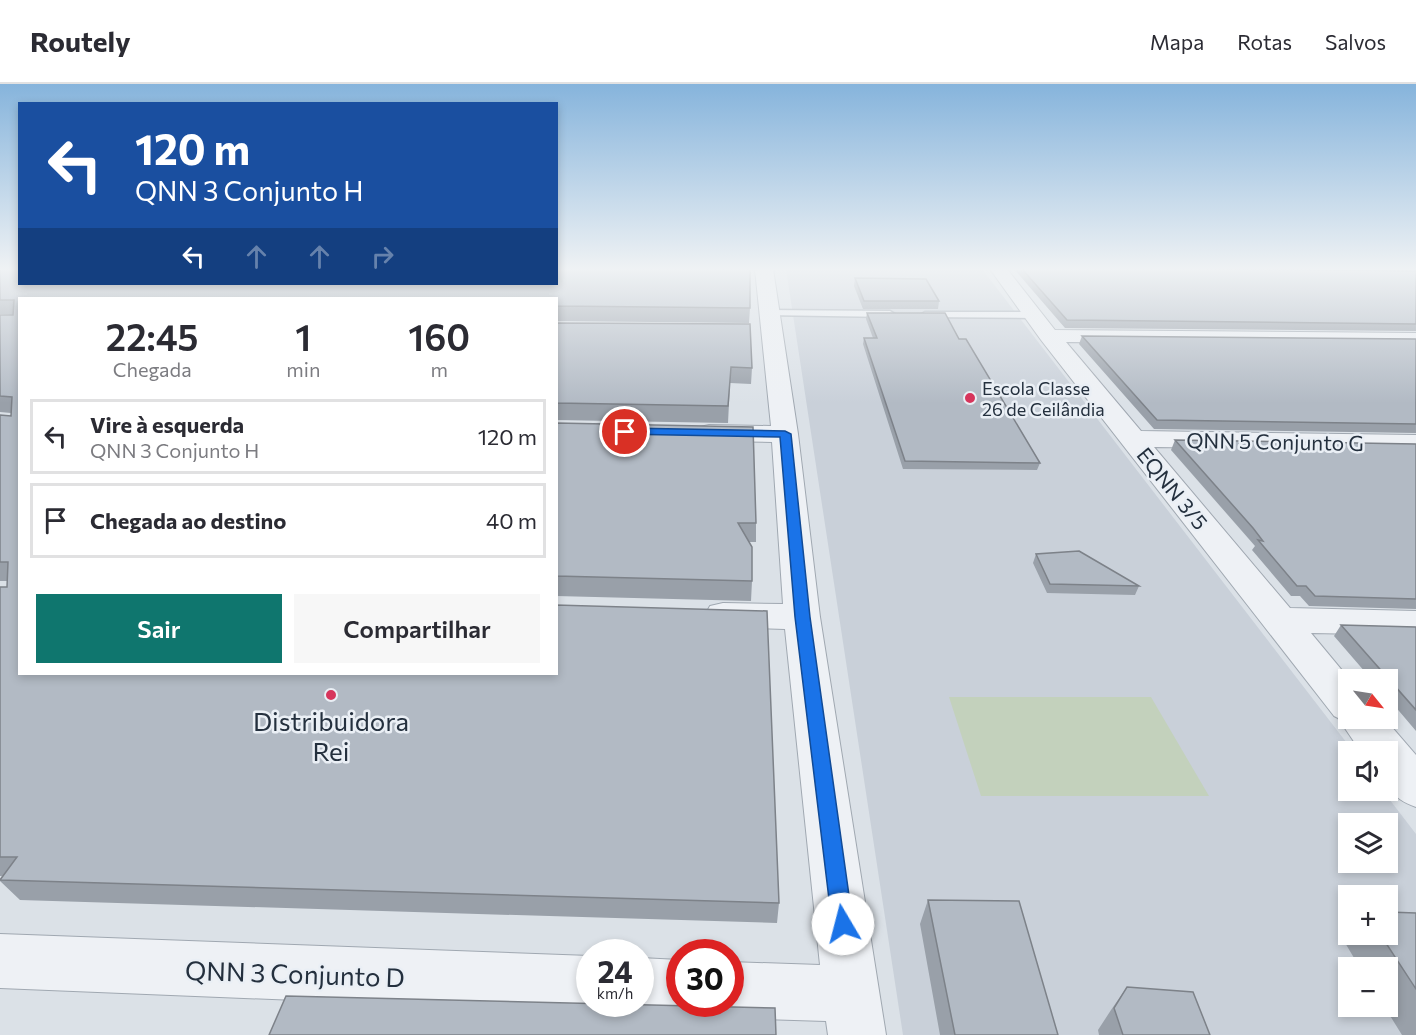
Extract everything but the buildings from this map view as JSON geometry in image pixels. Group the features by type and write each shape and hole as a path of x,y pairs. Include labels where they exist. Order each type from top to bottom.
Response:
{"street":[{"path":"744,993 854,1015 802,617 785,434 763,325 763,313"},
{"name":"EQNN 3/5","path":"1031,313 1338,693"},
{"path":"1040,325 1416,339"},
{"path":"682,432 785,434"},
{"name":"QNN 5 Conjunto G","path":"1134,439 1416,443"},
{"path":"685,614 802,617"},
{"path":"1279,620 1416,622"},
{"path":"1368,729 1378,741"},
{"path":"1398,766 1416,788"},
{"name":"QNN 3 Conjunto D","path":"0,961 576,983"}],"lane":[{"path":"763,325 900,314"},
{"path":"912,314 1040,325"}],"shaded area":[{"path":"793,313 1016,313 1345,741 1338,741 1338,801 1391,801 1416,834 1416,1035 903,1035"}],"green space":[{"path":"949,697 1151,697 1209,796 981,796"}],"place":[{"name":"Escola Classe 26 de Ceilândia","path":"970,398"},
{"name":"Distribuidora Rei","path":"331,695"}],"route":[{"path":"625,432 785,434 802,617 843,924"}]}
